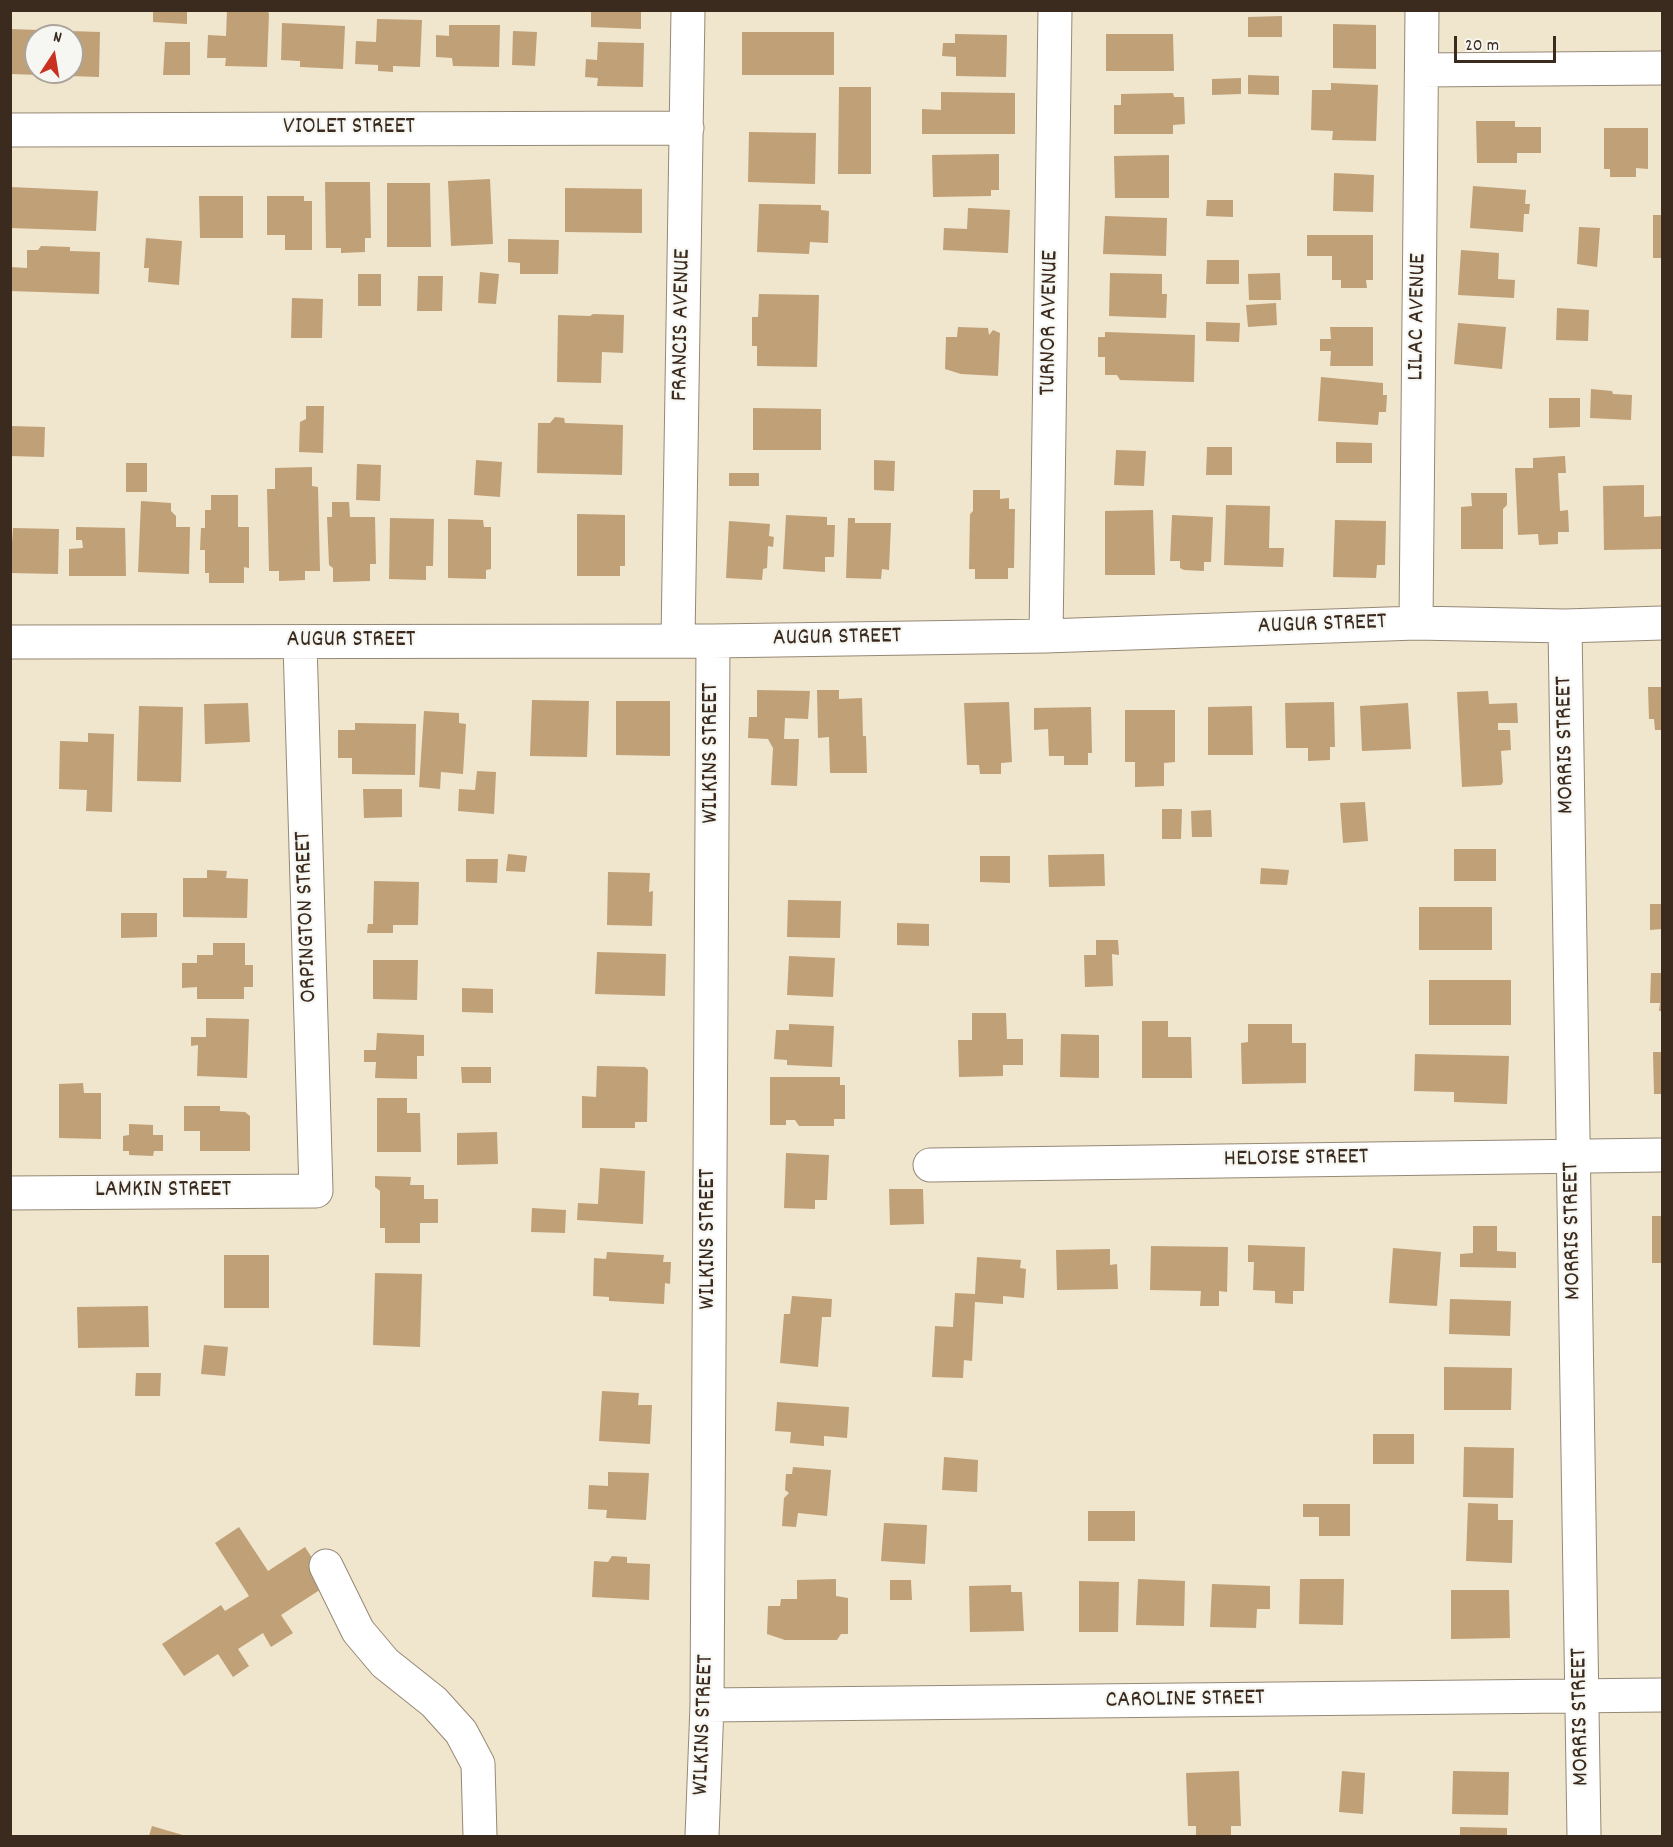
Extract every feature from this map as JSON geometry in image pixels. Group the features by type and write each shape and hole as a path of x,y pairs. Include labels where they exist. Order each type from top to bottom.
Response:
{"street":[{"name":"FRANCIS AVENUE","path":"678,640 688,10"},
{"name":"TURNOR AVENUE","path":"1046,636 1055,10"},
{"name":"LILAC AVENUE","path":"1416,623 1422,10"},
{"path":"1422,70 1662,68"},
{"name":"VIOLET STREET","path":"10,130 687,128"},
{"name":"AUGUR STREET","path":"10,642 713,641 1046,636 1416,623 1566,626 1662,623"},
{"name":"MORRIS STREET","path":"1566,626 1584,1836"},
{"name":"WILKINS STREET","path":"702,1836 707,1705 713,641"},
{"name":"ORPINGTON STREET","path":"300,643 316,1191"},
{"name":"HELOISE STREET","path":"930,1165 1662,1155"},
{"name":"LAMKIN STREET","path":"10,1192 316,1191"},
{"path":"326,1566 358,1631 385,1663 434,1702 461,1732 477,1764 480,1836"},
{"name":"CAROLINE STREET","path":"707,1705 1662,1695"}],"building":[{"path":"153,10 187,10 187,24 153,22"},
{"path":"227,10 265,10 269,13 267,67 225,66 226,58 207,58 208,35 226,36"},
{"path":"591,10 641,10 641,29 591,27"},
{"path":"1282,16 1282,37 1248,37 1248,17"},
{"path":"377,19 422,20 420,67 393,66 393,72 378,71 378,65 355,64 356,41 376,42"},
{"path":"282,23 345,26 343,69 300,67 300,61 281,60"},
{"path":"1333,24 1376,25 1376,69 1333,68"},
{"path":"449,25 500,25 499,67 453,66 452,58 436,57 436,35 449,36"},
{"path":"10,29 24,29 24,74 10,74"},
{"path":"84,31 100,32 99,77 84,76"},
{"path":"513,31 537,32 535,66 512,65"},
{"path":"742,32 834,32 834,75 742,75"},
{"path":"955,34 1007,35 1006,77 956,76 956,57 942,56 943,43 955,43"},
{"path":"1106,34 1173,34 1174,71 1106,71"},
{"path":"165,42 190,42 190,75 163,75"},
{"path":"598,42 644,43 643,87 597,86 598,78 585,77 586,59 597,60"},
{"path":"1248,75 1279,76 1279,95 1248,94"},
{"path":"1241,78 1241,94 1212,95 1212,79"},
{"path":"1331,83 1378,85 1376,141 1332,140 1333,131 1311,130 1312,90 1331,90"},
{"path":"839,87 871,87 871,174 838,174"},
{"path":"941,92 1015,93 1015,134 922,134 922,109 941,110"},
{"path":"1173,93 1174,97 1184,97 1185,124 1173,125 1173,134 1114,134 1114,105 1121,105 1121,94"},
{"path":"1476,121 1515,121 1515,127 1541,127 1541,153 1517,153 1517,163 1477,163"},
{"path":"1604,128 1648,128 1648,169 1636,168 1636,177 1610,177 1610,169 1604,169"},
{"path":"749,132 816,133 815,184 748,182"},
{"path":"999,154 999,190 991,190 991,196 933,197 932,155"},
{"path":"1169,155 1169,198 1115,198 1114,156"},
{"path":"1334,173 1374,175 1373,212 1333,211"},
{"path":"490,179 493,244 451,246 448,181"},
{"path":"325,182 370,182 371,238 365,238 365,252 341,253 341,248 326,248"},
{"path":"387,183 430,183 431,247 387,247"},
{"path":"1473,186 1526,190 1525,204 1530,204 1529,214 1524,214 1523,232 1470,228"},
{"path":"10,187 98,191 96,231 10,228"},
{"path":"565,188 642,189 642,233 565,232"},
{"path":"199,196 243,196 243,238 200,238"},
{"path":"267,196 304,196 304,201 312,201 312,250 285,250 285,235 267,235"},
{"path":"1207,200 1233,200 1233,217 1206,216"},
{"path":"759,204 821,205 821,210 829,211 828,243 810,242 809,254 757,252"},
{"path":"968,208 1010,210 1008,253 943,250 944,228 967,229"},
{"path":"1653,215 1662,215 1662,258 1653,258"},
{"path":"1105,216 1167,218 1166,256 1103,254"},
{"path":"1579,227 1600,228 1597,267 1577,264"},
{"path":"1307,235 1373,235 1373,280 1366,280 1367,288 1341,288 1341,280 1332,280 1332,256 1307,256"},
{"path":"146,238 182,241 179,285 148,282 149,268 144,268"},
{"path":"508,239 559,240 558,274 520,274 520,263 508,262"},
{"path":"41,246 70,247 70,251 100,252 99,294 10,291 10,267 27,268 27,250 38,250"},
{"path":"1461,250 1499,253 1498,279 1515,280 1514,298 1458,295"},
{"path":"1207,260 1239,260 1239,284 1206,284"},
{"path":"480,272 499,274 496,304 478,303"},
{"path":"1110,273 1162,274 1162,294 1167,294 1166,318 1109,316"},
{"path":"1280,273 1281,300 1249,300 1248,274"},
{"path":"358,274 381,274 381,306 358,306"},
{"path":"418,276 443,276 442,311 417,311"},
{"path":"759,294 819,295 817,367 757,366 757,346 752,346 752,317 758,317"},
{"path":"292,298 323,299 322,338 291,338"},
{"path":"1276,303 1277,325 1248,327 1246,305"},
{"path":"1557,308 1589,310 1588,341 1556,340"},
{"path":"593,314 624,315 623,353 602,352 601,383 557,382 558,315 590,316"},
{"path":"1206,322 1240,323 1239,342 1206,341"},
{"path":"1458,323 1506,327 1502,369 1454,364"},
{"path":"958,327 988,328 989,335 993,330 1000,333 998,376 961,374 945,369 946,337 957,337"},
{"path":"1330,327 1373,327 1373,366 1330,366 1331,351 1320,351 1320,339 1331,339"},
{"path":"1105,332 1195,335 1194,382 1120,380 1117,375 1105,375 1105,357 1098,357 1098,337 1105,337"},
{"path":"1321,377 1383,383 1383,395 1387,395 1386,412 1379,412 1378,425 1318,421"},
{"path":"1591,389 1632,395 1631,420 1590,418"},
{"path":"1549,398 1580,398 1580,427 1549,428"},
{"path":"306,406 324,406 323,453 299,452 300,422 306,419"},
{"path":"753,408 821,409 821,450 753,450"},
{"path":"555,417 564,418 565,423 623,425 622,475 537,473 538,423 550,423"},
{"path":"10,426 45,427 44,457 10,456"},
{"path":"1336,442 1372,443 1372,463 1336,463"},
{"path":"1207,447 1232,447 1232,475 1206,475"},
{"path":"1116,450 1146,451 1144,486 1114,485"},
{"path":"1565,456 1566,473 1558,473 1560,511 1568,510 1569,532 1558,532 1558,544 1539,545 1538,534 1518,535 1515,468 1533,468 1533,458"},
{"path":"476,460 502,462 500,497 474,495"},
{"path":"874,460 895,461 894,491 874,490"},
{"path":"126,463 147,463 147,492 126,492"},
{"path":"357,464 381,465 380,501 356,500"},
{"path":"312,467 312,486 318,487 320,571 305,571 305,580 279,581 279,571 269,571 267,489 275,489 275,468"},
{"path":"729,473 759,473 759,486 729,486"},
{"path":"1644,485 1644,517 1662,516 1662,549 1604,550 1603,486"},
{"path":"973,490 1000,490 1000,499 1009,498 1009,509 1015,509 1014,568 1008,568 1008,579 975,579 975,569 969,569"},
{"path":"1471,493 1507,493 1507,505 1503,509 1503,549 1461,549 1461,507 1472,506"},
{"path":"211,495 238,495 238,527 249,527 249,568 244,567 244,583 209,583 209,573 205,573 205,550 200,550 201,528 205,528 205,510 211,510"},
{"path":"141,501 171,503 171,511 176,516 176,527 190,527 189,574 138,572"},
{"path":"332,502 349,502 350,517 375,517 376,564 370,564 370,581 333,582 333,568 329,565 327,517 332,517"},
{"path":"1226,505 1270,506 1269,548 1284,548 1283,567 1224,565"},
{"path":"1153,510 1155,575 1105,575 1105,511"},
{"path":"577,514 625,515 625,566 620,566 620,576 577,576"},
{"path":"786,515 827,517 827,525 835,525 834,557 825,557 825,572 783,569"},
{"path":"1172,515 1213,517 1211,562 1204,562 1204,571 1184,570 1180,568 1180,561 1170,561"},
{"path":"390,518 434,519 433,566 426,566 426,580 389,579"},
{"path":"848,518 855,518 855,523 891,523 889,570 882,569 881,579 846,578"},
{"path":"448,519 483,520 484,527 491,527 491,569 486,570 486,579 448,578"},
{"path":"1335,520 1386,521 1385,565 1377,565 1376,578 1333,577"},
{"path":"729,521 770,524 769,536 774,537 773,547 768,546 767,568 763,569 762,580 726,578"},
{"path":"76,527 125,528 126,576 69,576 69,549 83,548 82,540 76,540"},
{"path":"13,528 59,529 58,574 10,573"},
{"path":"1648,687 1662,687 1662,730 1655,730 1654,719 1649,719"},
{"path":"757,690 810,691 808,719 785,718 784,739 799,739 797,786 771,785 773,748 768,739 748,738 749,717 757,717"},
{"path":"817,690 839,690 839,699 862,698 867,773 830,773 829,737 818,738"},
{"path":"1488,691 1489,704 1517,703 1518,723 1498,723 1498,730 1510,730 1511,750 1501,751 1503,782 1501,785 1462,787 1457,692"},
{"path":"532,700 589,701 587,757 530,756"},
{"path":"616,701 670,701 670,756 616,755"},
{"path":"1009,702 1012,762 1001,763 1001,774 980,774 979,765 967,765 964,703"},
{"path":"1334,702 1335,747 1330,747 1330,760 1308,761 1308,748 1286,748 1285,703"},
{"path":"248,703 250,742 205,744 204,704"},
{"path":"1408,703 1411,749 1362,751 1360,706"},
{"path":"139,706 183,707 181,782 137,781"},
{"path":"1252,706 1253,755 1208,755 1208,707"},
{"path":"1091,707 1092,753 1088,753 1088,765 1064,765 1064,756 1049,756 1048,729 1034,730 1034,708"},
{"path":"1125,710 1175,710 1175,762 1164,763 1164,786 1135,787 1135,762 1125,762"},
{"path":"424,711 459,713 459,723 466,724 463,774 441,772 440,789 419,787"},
{"path":"355,723 416,724 415,775 352,774 352,758 338,758 338,730 355,730"},
{"path":"88,733 114,734 112,812 86,811 87,790 59,789 60,741 88,742"},
{"path":"477,771 496,772 494,814 458,811 459,789 475,790"},
{"path":"363,789 402,789 402,817 364,818"},
{"path":"1365,802 1368,841 1343,843 1340,803"},
{"path":"1162,809 1182,809 1181,839 1162,839"},
{"path":"1211,810 1212,837 1192,837 1191,811"},
{"path":"1454,849 1496,849 1496,881 1454,881"},
{"path":"508,854 527,856 525,872 506,871"},
{"path":"1104,854 1105,886 1049,887 1048,855"},
{"path":"980,856 1010,856 1010,883 980,882"},
{"path":"466,859 498,859 497,883 466,882"},
{"path":"1261,868 1289,870 1287,885 1260,884"},
{"path":"207,870 227,871 226,878 248,879 247,918 183,917 183,878 207,878"},
{"path":"608,872 650,873 649,892 653,891 652,926 607,925"},
{"path":"374,881 419,882 418,925 393,925 393,933 367,933 368,924 373,924"},
{"path":"788,900 841,901 840,938 787,937"},
{"path":"1650,904 1662,904 1662,929 1650,930"},
{"path":"1419,907 1492,907 1492,950 1419,950"},
{"path":"121,913 157,913 157,937 121,938"},
{"path":"897,923 929,924 929,946 897,945"},
{"path":"1096,940 1118,940 1119,955 1112,954 1113,986 1085,987 1084,955 1096,955"},
{"path":"213,943 245,943 245,965 253,965 253,987 244,987 244,999 197,999 197,987 182,988 182,963 197,963 197,955 213,955"},
{"path":"597,952 666,954 665,996 595,994"},
{"path":"789,956 835,958 833,997 787,995"},
{"path":"373,960 418,960 417,1000 373,999"},
{"path":"1651,973 1662,973 1662,1011 1659,1011 1660,1003 1650,1003"},
{"path":"1429,980 1511,980 1511,1025 1429,1025"},
{"path":"462,988 493,989 493,1013 462,1012"},
{"path":"972,1013 1006,1013 1007,1039 1023,1039 1023,1065 1003,1065 1003,1076 959,1077 958,1040 972,1040"},
{"path":"206,1018 249,1019 247,1078 197,1076 198,1045 191,1046 191,1037 206,1037"},
{"path":"1142,1021 1168,1021 1168,1037 1191,1037 1192,1078 1142,1078"},
{"path":"789,1024 834,1026 832,1067 787,1065 787,1060 774,1059 776,1030 789,1030"},
{"path":"1248,1024 1292,1024 1292,1043 1306,1043 1306,1083 1242,1084 1241,1043 1248,1042"},
{"path":"377,1033 424,1035 424,1056 417,1056 417,1079 375,1078 376,1062 364,1062 364,1050 376,1050"},
{"path":"1061,1034 1099,1035 1099,1078 1060,1077"},
{"path":"1653,1052 1662,1052 1662,1094 1654,1094"},
{"path":"1415,1054 1509,1056 1507,1104 1454,1102 1454,1092 1414,1091"},
{"path":"597,1066 645,1067 648,1070 647,1122 635,1122 635,1128 582,1128 582,1096 596,1097"},
{"path":"461,1067 491,1067 491,1083 462,1083"},
{"path":"770,1077 840,1077 840,1085 845,1085 845,1119 834,1119 834,1126 799,1126 795,1120 786,1120 786,1125 770,1125"},
{"path":"83,1083 84,1093 101,1093 101,1139 59,1138 59,1084"},
{"path":"377,1098 407,1098 407,1113 420,1113 421,1152 377,1152"},
{"path":"184,1106 220,1106 220,1111 245,1112 250,1116 250,1151 200,1151 200,1131 184,1131"},
{"path":"129,1124 153,1125 153,1135 163,1135 163,1151 154,1151 153,1156 129,1155 129,1151 123,1151 123,1136 129,1135"},
{"path":"497,1132 498,1164 457,1165 457,1133"},
{"path":"786,1153 829,1155 827,1200 815,1200 815,1209 784,1208"},
{"path":"600,1168 645,1171 643,1224 577,1220 578,1203 598,1204"},
{"path":"375,1176 411,1177 410,1185 424,1185 424,1199 438,1199 438,1223 420,1223 420,1243 385,1243 385,1228 380,1228 380,1191 375,1187"},
{"path":"889,1189 923,1189 924,1224 890,1225"},
{"path":"532,1208 566,1210 565,1233 531,1232"},
{"path":"1652,1216 1662,1216 1662,1263 1652,1263"},
{"path":"1473,1226 1497,1226 1497,1251 1516,1252 1516,1268 1460,1267 1460,1254 1473,1253"},
{"path":"1248,1245 1305,1247 1304,1291 1293,1291 1293,1304 1275,1303 1275,1291 1253,1290 1254,1262 1248,1262"},
{"path":"1151,1246 1228,1247 1227,1292 1219,1291 1219,1306 1200,1306 1201,1291 1150,1290"},
{"path":"1393,1248 1441,1252 1437,1306 1389,1303"},
{"path":"1110,1249 1110,1265 1117,1264 1118,1289 1057,1290 1056,1250"},
{"path":"607,1252 664,1255 663,1262 671,1262 670,1284 665,1283 664,1304 609,1301 609,1297 593,1296 594,1258 606,1259"},
{"path":"224,1255 269,1255 269,1308 224,1308"},
{"path":"977,1257 1021,1260 1020,1268 1026,1269 1024,1298 1003,1296 1003,1304 975,1302 972,1361 964,1360 963,1378 932,1377 935,1326 953,1327 955,1293 975,1294"},
{"path":"375,1273 422,1274 420,1347 373,1345"},
{"path":"792,1296 832,1299 831,1317 822,1317 818,1367 780,1363 784,1314 790,1314"},
{"path":"1450,1299 1511,1301 1510,1336 1449,1334"},
{"path":"148,1306 149,1347 78,1348 77,1307"},
{"path":"204,1345 228,1347 225,1376 201,1374"},
{"path":"1444,1367 1512,1368 1511,1410 1444,1410"},
{"path":"136,1373 161,1373 160,1396 135,1396"},
{"path":"602,1391 639,1393 638,1405 652,1405 650,1444 599,1441"},
{"path":"777,1402 849,1407 847,1438 824,1436 824,1446 790,1443 791,1432 775,1431"},
{"path":"1373,1434 1414,1434 1414,1464 1373,1464"},
{"path":"1464,1447 1514,1448 1513,1498 1463,1497"},
{"path":"944,1457 978,1460 977,1492 942,1490"},
{"path":"793,1467 831,1470 827,1516 798,1513 796,1527 782,1526 784,1498 789,1493 785,1490 786,1474 792,1474"},
{"path":"608,1472 649,1473 646,1520 606,1518 607,1510 588,1509 589,1485 608,1486"},
{"path":"1468,1503 1498,1504 1498,1520 1513,1520 1512,1563 1466,1561"},
{"path":"1303,1504 1350,1504 1350,1536 1319,1536 1319,1517 1303,1517"},
{"path":"1088,1511 1135,1511 1135,1541 1088,1541"},
{"path":"884,1523 927,1525 925,1564 881,1561"},
{"path":"239,1527 268,1571 305,1547 329,1584 281,1615 293,1633 271,1647 263,1633 238,1649 249,1666 233,1677 218,1654 184,1676 162,1644 221,1605 225,1611 249,1596 215,1543"},
{"path":"612,1556 627,1557 627,1563 650,1564 649,1600 592,1597 594,1561 608,1562"},
{"path":"836,1579 836,1596 848,1598 848,1634 841,1634 837,1640 785,1640 767,1634 768,1606 780,1606 781,1599 797,1599 797,1580"},
{"path":"1138,1579 1185,1581 1184,1626 1136,1625"},
{"path":"1300,1579 1344,1579 1343,1625 1299,1624"},
{"path":"890,1580 911,1580 912,1600 890,1600"},
{"path":"1079,1581 1119,1582 1118,1632 1079,1632"},
{"path":"1212,1584 1270,1586 1270,1609 1257,1609 1256,1628 1210,1627"},
{"path":"1011,1585 1011,1592 1022,1592 1024,1631 970,1632 969,1586"},
{"path":"1451,1590 1509,1590 1510,1638 1451,1639"},
{"path":"1239,1771 1241,1826 1231,1826 1231,1836 1196,1836 1196,1826 1188,1826 1186,1773"},
{"path":"1342,1771 1365,1773 1363,1814 1339,1812"},
{"path":"1453,1771 1509,1772 1508,1815 1452,1814"},
{"path":"152,1826 186,1836 149,1836"},
{"path":"1460,1827 1507,1828 1507,1836 1460,1836"}]}
